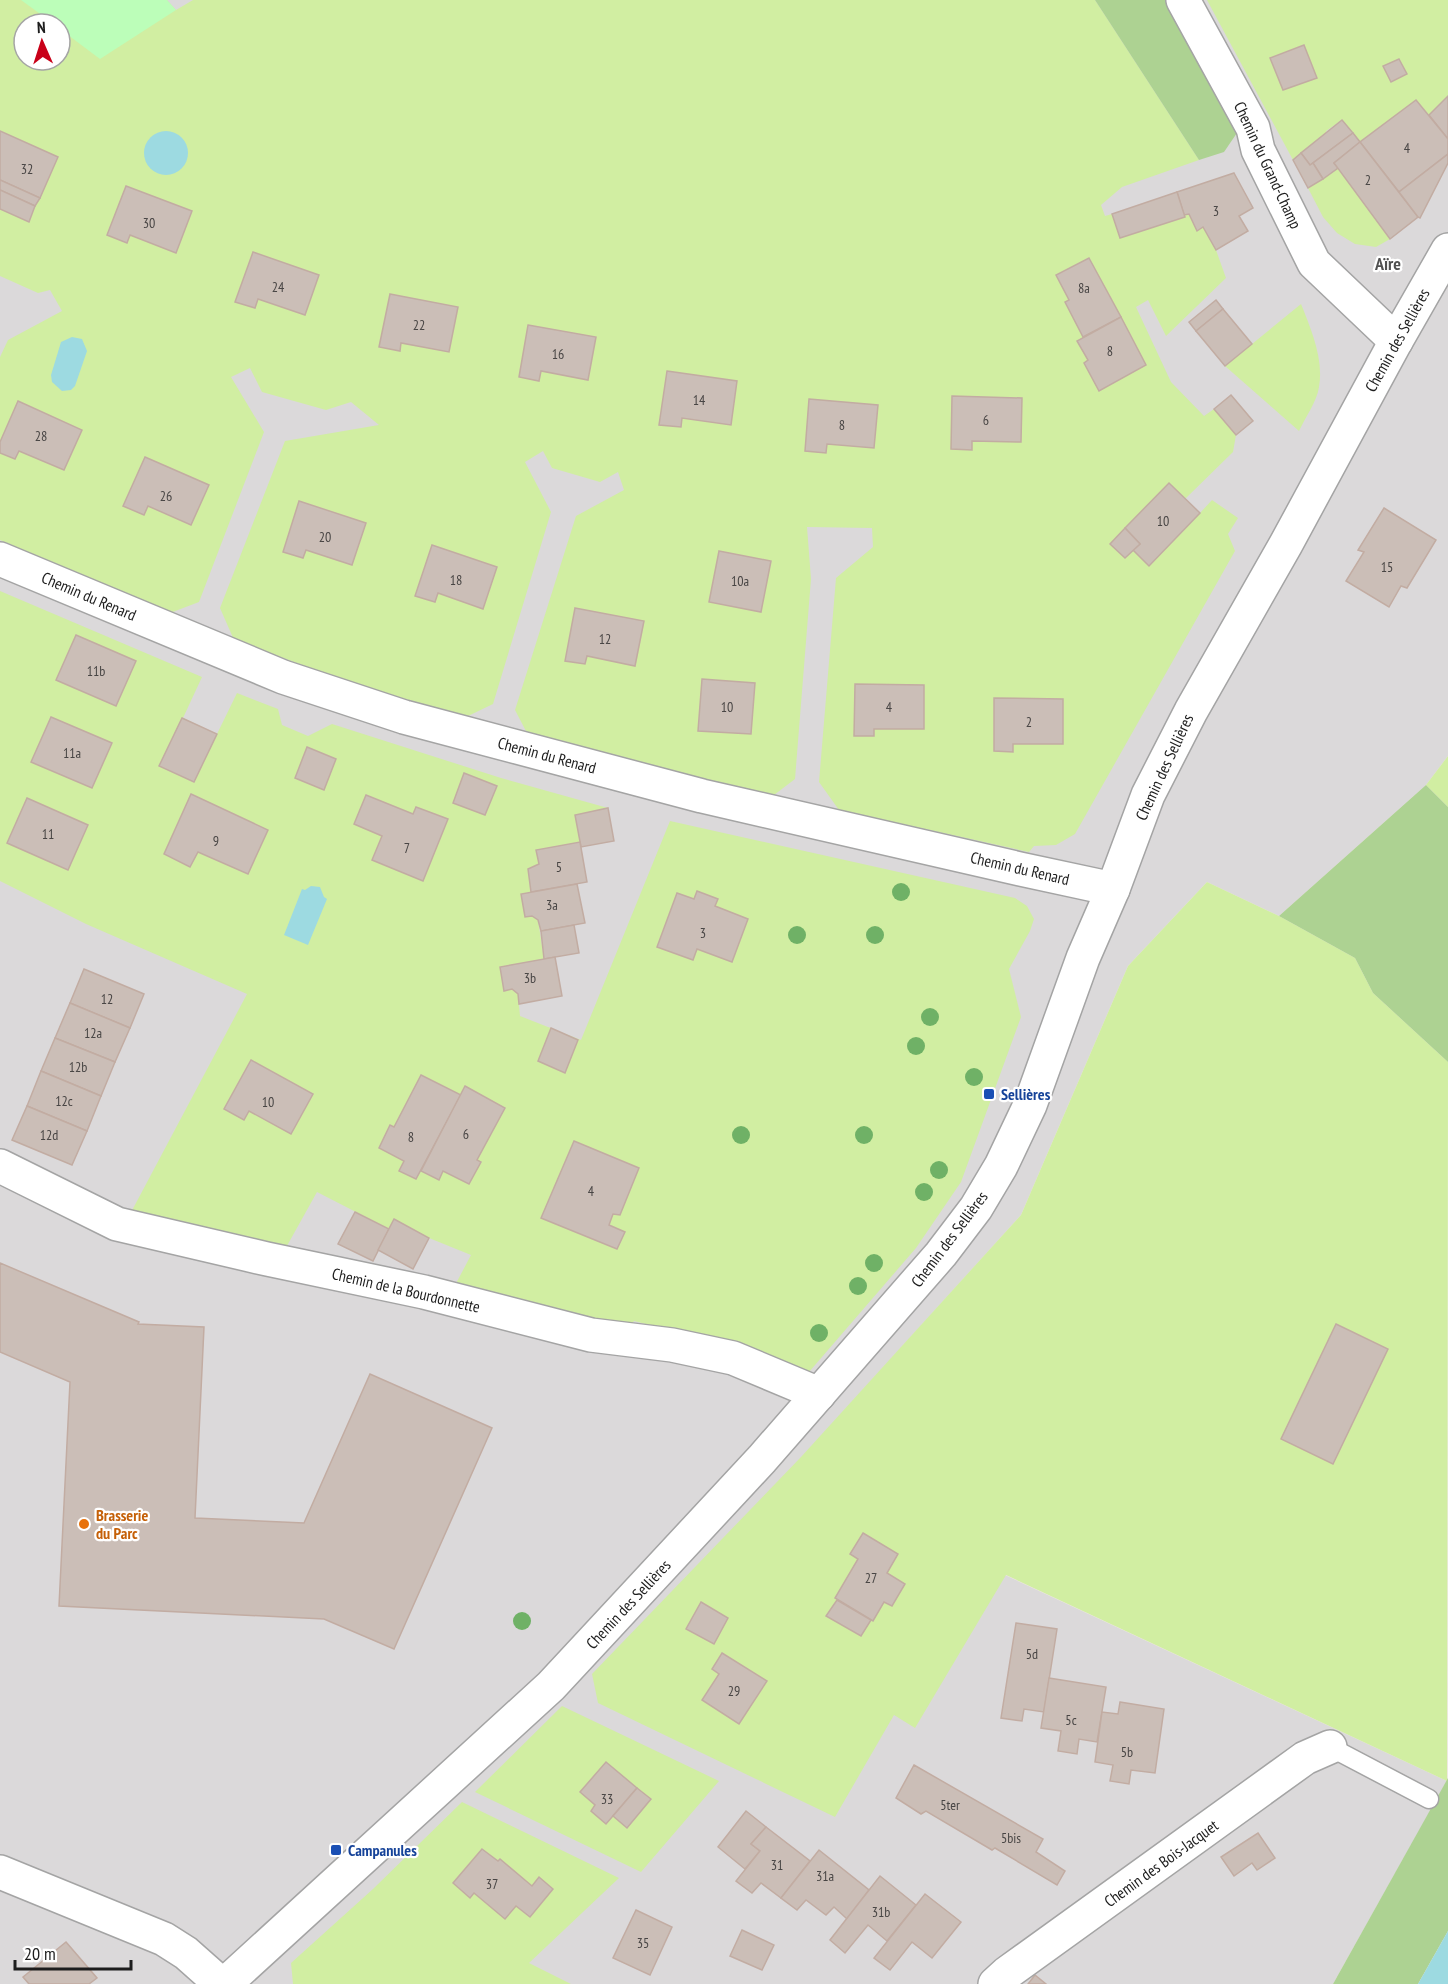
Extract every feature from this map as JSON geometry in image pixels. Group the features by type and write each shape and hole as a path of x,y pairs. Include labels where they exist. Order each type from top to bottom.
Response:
{"street":[{"name":"Chemin du Grand-Champ","path":"1183,0 1253,128 1258,150 1314,263 1396,341"},
{"name":"Chemin des Sellières","path":"223,1984 551,1686 819,1394 941,1254 976,1208 1001,1166 1030,1105 1083,958 1113,889 1148,795 1191,711 1448,250"},
{"name":"Chemin du Renard","path":"0,559 283,677 404,717 702,796 1113,889"},
{"name":"Chemin de la Bourdonnette","path":"0,1166 117,1224 424,1292 591,1335 672,1345 733,1358 819,1394"},
{"name":"Chemin des Bois-Jacquet","path":"995,1984 1007,1973 1305,1758 1330,1747"},
{"path":"0,1872 164,1939 186,1953 223,1984"}],"lane":[{"path":"1330,1747 1429,1798"}],"shaded area":[{"path":"0,0 1448,0 1448,756 1426,785 1279,916 1207,882 1128,966 1021,1215 802,1457 1005,1575 1447,1781 1333,1984 0,1984"}],"green space":[{"path":"0,0 167,0 176,10 193,0 1095,0 1199,160 1122,187 1101,205 1105,216 1112,214 1121,238 1189,214 1197,231 1203,227 1216,250 1226,278 1166,336 1148,300 1136,307 1171,382 1204,416 1214,409 1236,435 1233,452 1185,499 1200,513 1212,500 1238,518 1228,534 1235,551 1075,834 1056,845 1034,846 1029,852 839,810 819,782 836,578 873,547 872,528 807,527 811,579 795,779 774,795 650,767 527,733 515,710 576,516 624,490 618,472 600,482 552,468 543,451 525,462 551,512 493,704 466,717 351,683 234,640 220,608 285,441 379,425 351,402 326,410 262,392 250,368 231,377 264,432 199,602 170,613 0,540 0,357 8,340 62,311 50,290 38,293 0,276"},
{"path":"21,0 167,0 176,10 100,59 72,38 72,12 38,12"},
{"path":"1095,0 1170,0 1239,130 1224,152 1199,160"},
{"path":"1207,0 1448,0 1448,96 1429,115 1416,100 1360,142 1342,120 1293,160"},
{"path":"1338,168 1390,239 1376,247 1355,244 1337,233 1323,217 1308,188"},
{"path":"1301,304 1316,344 1320,376 1316,398 1299,431 1225,366"},
{"path":"0,591 202,677 183,718 217,734 237,693 278,709 282,725 308,736 332,724 501,778 608,808 575,815 580,842 536,850 539,864 528,870 531,892 521,894 525,917 532,916 538,920 544,959 500,967 504,990 512,989 518,994 520,1016 581,1040 670,821 1015,898 1027,906 1034,919 1009,969 1021,1017 961,1182 916,1248 809,1372 741,1348 634,1321 627,1330 452,1291 471,1255 429,1238 394,1219 389,1229 317,1192 283,1253 128,1218 247,994 86,924 0,881"},
{"path":"1448,756 1448,807 1426,785"},
{"path":"1426,785 1448,807 1448,1062 1373,993 1355,958 1279,916"},
{"path":"1207,882 1279,916 1355,958 1373,993 1448,1062 1447,1781 1006,1575 915,1728 894,1715 835,1817 598,1703 592,1674 801,1457 1021,1215 1128,966"},
{"path":"562,1706 719,1781 641,1872 475,1792"},
{"path":"1448,1778 1448,1931 1418,1984 1333,1984"},
{"path":"462,1802 619,1878 529,1963 571,1984 293,1984 291,1963 373,1889"}],"water":[{"path":"166,131 181,138 188,153 181,168 166,175 151,168 144,153 151,138"},
{"path":"72,337 82,339 87,351 75,386 71,390 62,391 52,382 51,375 61,342"},
{"path":"311,886 320,887 327,899 308,945 284,935 302,889 305,890"},
{"path":"1448,1931 1448,1984 1418,1984"}],"building":[{"path":"1304,45 1317,78 1283,90 1270,58"},
{"path":"1399,59 1407,74 1391,82 1383,66"},
{"path":"1448,96 1448,139 1429,115"},
{"path":"1416,100 1448,139 1448,154 1399,192 1360,142"},
{"path":"1342,120 1353,133 1310,165 1301,153"},
{"path":"0,131 58,157 40,198 0,180"},
{"path":"1353,133 1360,142 1334,163 1338,168 1323,179 1313,163"},
{"path":"1360,142 1418,217 1390,239 1334,163"},
{"path":"1301,153 1310,165 1313,163 1323,179 1308,188 1293,160"},
{"path":"1448,154 1448,163 1420,218 1399,192"},
{"path":"1234,173 1253,208 1239,216 1248,231 1216,250 1203,227 1197,231 1189,214 1184,215 1177,192"},
{"path":"0,180 40,198 35,206 0,190"},
{"path":"126,186 192,211 176,253 130,235 127,243 107,235"},
{"path":"0,190 35,206 29,222 0,209"},
{"path":"1177,192 1185,217 1120,238 1112,214"},
{"path":"253,252 319,275 305,315 258,299 255,308 235,302"},
{"path":"1089,258 1121,317 1083,337 1065,302 1069,300 1056,275"},
{"path":"390,294 458,307 449,352 401,343 400,351 379,347"},
{"path":"1216,300 1223,309 1196,331 1189,322"},
{"path":"1223,309 1252,344 1225,366 1196,331"},
{"path":"1121,317 1146,365 1099,391 1084,363 1088,360 1077,341"},
{"path":"528,325 596,337 588,380 541,371 539,381 519,377"},
{"path":"667,371 737,381 731,425 682,418 681,427 659,425"},
{"path":"1231,395 1253,421 1236,435 1214,409"},
{"path":"952,396 1022,398 1021,442 972,441 972,450 951,449"},
{"path":"809,399 878,405 874,448 827,444 826,453 805,451"},
{"path":"18,401 82,430 64,470 19,451 15,459 0,453 0,442"},
{"path":"145,457 209,485 191,525 148,506 144,515 123,506"},
{"path":"1169,483 1200,513 1149,566 1133,550 1140,544 1125,528"},
{"path":"299,501 366,523 352,565 306,550 303,558 283,552"},
{"path":"1384,508 1436,540 1407,588 1401,586 1389,607 1346,581 1364,552 1358,550"},
{"path":"1125,528 1140,544 1125,558 1110,544"},
{"path":"432,545 497,567 483,609 438,593 435,602 415,596"},
{"path":"719,551 771,561 761,612 709,602"},
{"path":"575,608 644,621 635,666 587,656 585,664 565,661"},
{"path":"76,635 136,661 116,706 56,680"},
{"path":"702,679 755,683 751,734 698,731"},
{"path":"855,684 924,685 924,729 874,729 874,736 854,736"},
{"path":"994,698 1063,699 1063,744 1013,744 1013,752 994,751"},
{"path":"51,717 112,743 92,788 31,762"},
{"path":"182,718 217,734 194,782 159,766"},
{"path":"307,747 336,759 324,790 295,778"},
{"path":"464,773 497,786 485,815 453,803"},
{"path":"191,794 268,830 248,874 198,852 190,867 164,854"},
{"path":"366,795 413,814 416,807 448,819 423,881 372,860 382,836 354,824"},
{"path":"27,798 88,825 68,870 7,843"},
{"path":"608,808 614,841 581,847 575,815"},
{"path":"580,842 587,882 531,892 528,869 539,864 536,850"},
{"path":"577,884 585,923 541,931 538,920 532,916 525,917 521,894"},
{"path":"697,891 718,899 715,906 748,919 732,962 697,949 693,960 657,947 677,893 694,899"},
{"path":"574,925 579,953 544,959 541,931"},
{"path":"555,957 562,996 519,1004 518,994 512,989 504,991 500,967"},
{"path":"84,969 144,994 130,1028 70,1003"},
{"path":"70,1003 130,1028 115,1062 55,1038"},
{"path":"551,1028 578,1040 565,1073 538,1061"},
{"path":"55,1038 115,1062 101,1096 41,1071"},
{"path":"251,1060 313,1094 291,1134 249,1111 244,1120 224,1109"},
{"path":"41,1071 101,1096 87,1131 27,1106"},
{"path":"421,1075 461,1095 416,1179 399,1171 404,1161 379,1148 390,1125 394,1127"},
{"path":"465,1086 505,1108 477,1160 481,1162 469,1184 443,1171 439,1180 421,1171"},
{"path":"27,1106 87,1131 72,1165 12,1140"},
{"path":"574,1141 639,1168 620,1215 613,1214 609,1225 625,1232 617,1249 541,1218"},
{"path":"355,1212 389,1229 373,1261 338,1244"},
{"path":"394,1219 429,1238 413,1269 378,1250"},
{"path":"0,1263 139,1322 138,1324 204,1327 195,1518 304,1523 370,1374 492,1428 394,1649 324,1619 59,1606 70,1382 0,1352"},
{"path":"1336,1324 1388,1349 1333,1464 1281,1439"},
{"path":"863,1533 898,1554 887,1573 905,1584 892,1606 884,1602 873,1621 835,1598 858,1559 850,1554"},
{"path":"837,1600 871,1620 861,1636 826,1616"},
{"path":"701,1602 728,1618 714,1644 686,1629"},
{"path":"1016,1623 1057,1629 1044,1712 1024,1709 1022,1721 1001,1718"},
{"path":"722,1653 767,1681 739,1724 702,1700 719,1674 712,1669"},
{"path":"1049,1678 1106,1687 1097,1742 1079,1739 1077,1754 1058,1751 1061,1731 1041,1728"},
{"path":"1120,1702 1164,1709 1155,1773 1131,1770 1129,1784 1110,1781 1113,1765 1095,1762 1102,1712 1118,1714"},
{"path":"606,1762 637,1788 606,1824 591,1811 595,1805 580,1792"},
{"path":"914,1765 1043,1839 1036,1852 1065,1871 1057,1885 995,1848 992,1850 926,1811 921,1814 896,1798"},
{"path":"637,1788 651,1799 627,1828 613,1816"},
{"path":"746,1811 766,1827 751,1844 760,1851 745,1869 718,1847"},
{"path":"766,1827 810,1861 781,1898 761,1883 752,1893 736,1881 760,1851 751,1844"},
{"path":"1258,1833 1275,1858 1257,1870 1252,1863 1234,1876 1221,1857"},
{"path":"482,1849 498,1861 500,1859 532,1886 539,1877 553,1889 530,1917 516,1906 505,1919 474,1893 470,1898 453,1883"},
{"path":"819,1850 869,1890 847,1919 834,1907 826,1915 806,1900 797,1910 781,1898"},
{"path":"880,1876 916,1905 887,1941 868,1925 845,1953 830,1940"},
{"path":"925,1894 961,1922 932,1958 912,1942 890,1970 874,1958"},
{"path":"636,1910 672,1927 650,1975 613,1958"},
{"path":"742,1930 774,1945 762,1970 730,1956"},
{"path":"66,1942 97,1978 89,1984 29,1984 23,1977"},
{"path":"1035,1975 1046,1984 1028,1984"}],"place":[{"name":"Sellières","path":"989,1094"},
{"name":"Brasserie du Parc","path":"84,1524"},
{"name":"Campanules","path":"336,1850"}],"district":[{"name":"Aïre","path":"1388,264"}]}
